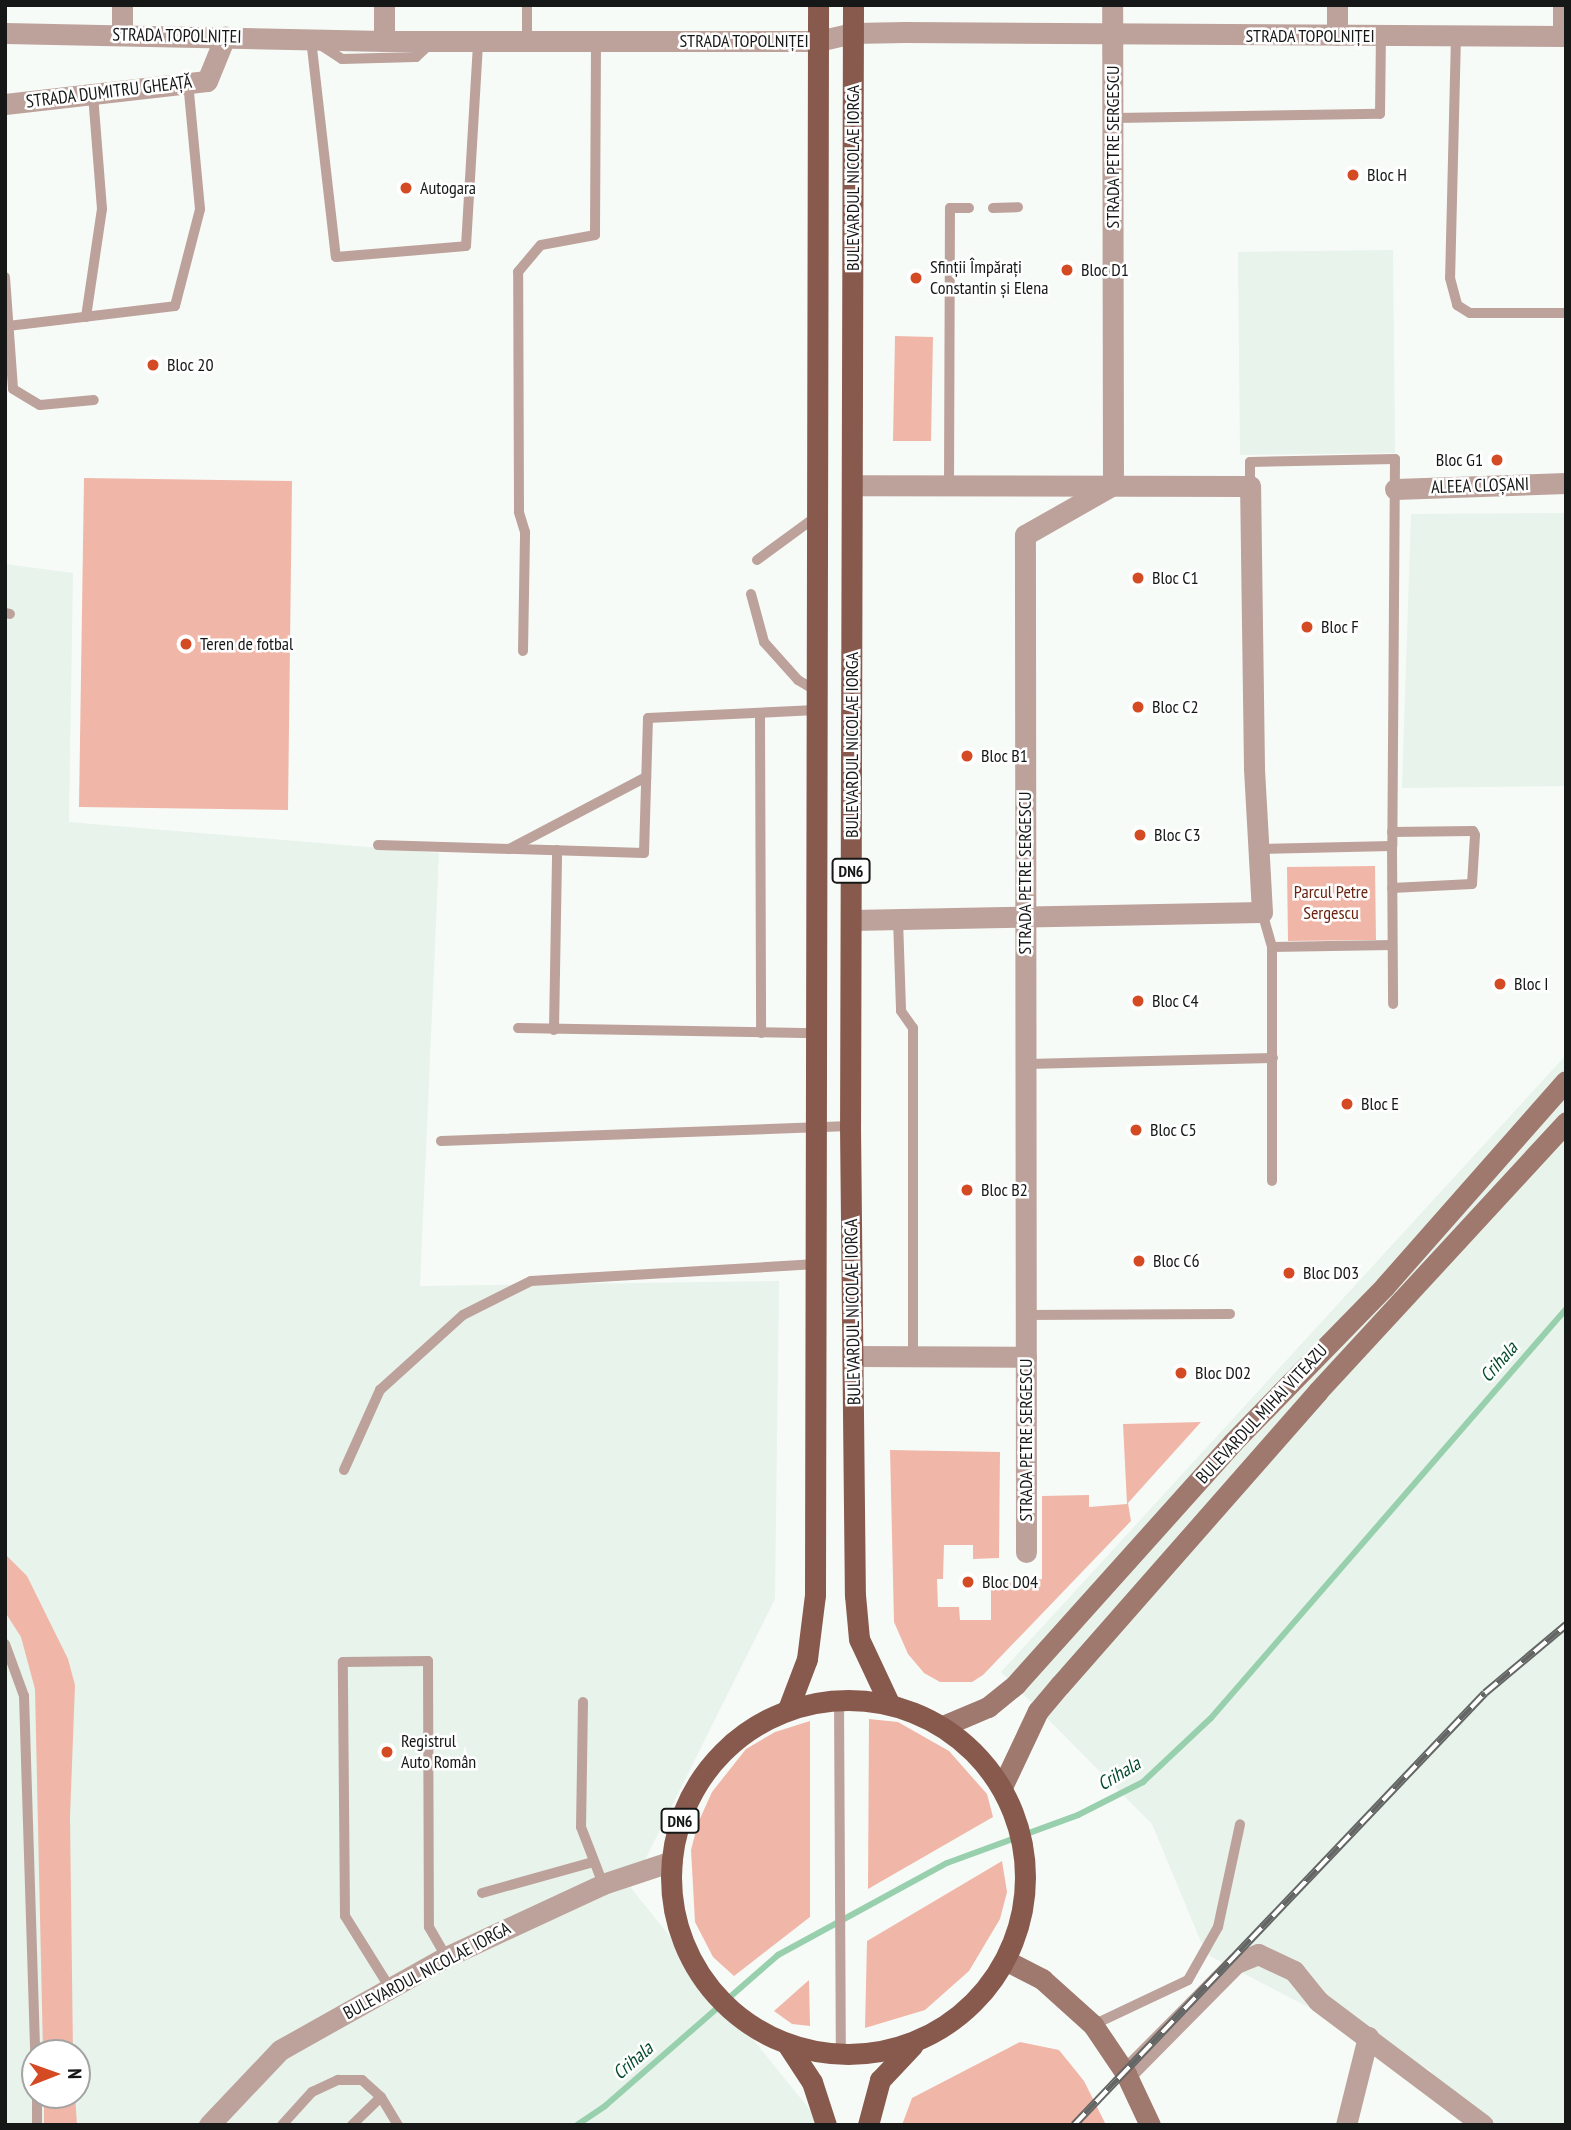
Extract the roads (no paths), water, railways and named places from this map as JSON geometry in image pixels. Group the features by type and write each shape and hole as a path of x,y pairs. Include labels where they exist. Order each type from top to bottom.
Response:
{"main road":[{"name":"DN6","path":"818,5 818,41"},
{"name":"DN6","path":"853,5 853,33"},
{"name":"BULEVARDUL NICOLAE IORGA","path":"853,33 850,1126 856,1614 865,1659 888,1703"},
{"name":"BULEVARDUL NICOLAE IORGA","path":"788,1709 807,1659 814,1614 818,41"},
{"name":"BULEVARDUL MIHAI VITEAZU","path":"943,1726 988,1707 1016,1684 1301,1372 1385,1286 1566,1081"},
{"name":"BULEVARDUL MIHAI VITEAZU","path":"1005,1794 1038,1712 1318,1391 1566,1122"},
{"path":"1301,1372 1318,1391"},
{"name":"DN6","path":"869,2125 880,2080 917,2041 968,2008 1005,1960 1022,1915 1026,1867 1005,1794 966,1744 943,1726 888,1703 839,1699 788,1709 731,1744 708,1768 686,1807 671,1861 673,1901 682,1940 701,1975 739,2017 787,2044 841,2055 867,2054 917,2041"},
{"path":"1005,1960 1042,1979 1093,2025 1126,2074 1150,2125"},
{"name":"DN6","path":"787,2044 812,2082 826,2125"}],"street":[{"path":"122,5 122,34"},
{"path":"384,5 384,41"},
{"name":"STRADA PETRE SERGESCU","path":"1026,1552 1025,535 1113,485 1112,5"},
{"path":"1337,5 1337,35"},
{"path":"1563,5 1564,36"},
{"name":"STRADA TOPOLNIȚEI","path":"5,33 384,41 818,41 853,33 1564,36"},
{"name":"STRADA DUMITRU GHEAȚĂ","path":"5,104 207,81 225,37"},
{"name":"ALEEA CLOȘANI","path":"1395,489 1566,484"},
{"path":"851,920 1262,912 1258,849 1250,486 853,485"},
{"path":"853,1356 1026,1357"},
{"name":"BULEVARDUL NICOLAE IORGA","path":"209,2125 280,2050 446,1957 603,1884 671,1861"},
{"path":"1126,2074 1236,1963 1258,1954 1294,1971 1318,2001 1483,2125"},
{"path":"1346,2125 1368,2037"}],"lane":[{"path":"527,5 527,41"},
{"path":"1114,118 1380,114 1381,36"},
{"path":"1456,36 1450,278 1458,304 1470,313 1566,313"},
{"path":"310,39 336,257 466,246 478,41"},
{"path":"310,39 342,59 416,57 434,41"},
{"path":"523,651 525,532 519,512 518,272 541,245 595,235 596,40"},
{"path":"8,326 175,306 200,209 188,83"},
{"path":"86,317 102,209 93,94"},
{"path":"993,208 1018,207"},
{"path":"949,486 950,208 969,208"},
{"path":"5,276 9,382 13,389 40,405 94,400"},
{"path":"1250,486 1251,462 1395,459 1393,1004"},
{"path":"757,560 817,516"},
{"path":"378,845 644,853 648,718 760,713 816,701 764,642 751,594"},
{"path":"760,713 761,1033"},
{"path":"509,849 646,777"},
{"path":"1392,832 1473,831 1475,870 1472,884 1392,888"},
{"path":"1258,849 1392,846"},
{"path":"554,1030 557,850"},
{"path":"1262,912 1272,947 1272,1181"},
{"path":"898,919 901,1011 913,1028 913,1356"},
{"path":"1272,947 1392,945"},
{"path":"518,1028 816,1033"},
{"path":"1027,1064 1273,1058"},
{"path":"441,1140 850,1126"},
{"path":"344,1470 380,1390 463,1315 531,1281 816,1264"},
{"path":"1025,1315 1230,1314"},
{"path":"5,1644 24,1696 35,2039"},
{"path":"390,1988 345,1916 344,1662 428,1661 429,1927 446,1957"},
{"path":"839,1699 841,2055"},
{"path":"583,1702 581,1827 603,1884"},
{"path":"1093,2025 1188,1980 1218,1927 1240,1824"},
{"path":"482,1893 593,1862"},
{"path":"282,2125 312,2092 338,2080 362,2080 381,2097 398,2125"},
{"path":"352,2125 381,2097"}],"waterway":[{"name":"Crihala","path":"577,2125 605,2106 778,1955 947,1863 1078,1815 1143,1782 1211,1718 1566,1309"}],"railway":[{"path":"1074,2125 1485,1693 1566,1625"}],"place":[{"name":"Bloc H","path":"1353,175"},
{"name":"Autogara","path":"406,188"},
{"name":"Bloc D1","path":"1067,270"},
{"name":"Sfinții Împărați Constantin și Elena","path":"916,278"},
{"name":"Bloc 20","path":"153,365"},
{"name":"Bloc G1","path":"1497,460"},
{"name":"Bloc C1","path":"1138,578"},
{"name":"Bloc F","path":"1307,627"},
{"name":"Teren de fotbal","path":"186,644"},
{"name":"Bloc C2","path":"1138,707"},
{"name":"Bloc B1","path":"967,756"},
{"name":"Bloc C3","path":"1140,835"},
{"name":"Bloc I","path":"1500,984"},
{"name":"Bloc C4","path":"1138,1001"},
{"name":"Bloc E","path":"1347,1104"},
{"name":"Bloc C5","path":"1136,1130"},
{"name":"Bloc B2","path":"967,1190"},
{"name":"Bloc C6","path":"1139,1261"},
{"name":"Bloc D03","path":"1289,1273"},
{"name":"Bloc D02","path":"1181,1373"},
{"name":"Bloc D04","path":"968,1582"},
{"name":"Registrul Auto Român","path":"387,1752"}],"park label":[{"name":"Parcul Petre Sergescu","path":"1331,903"}]}
